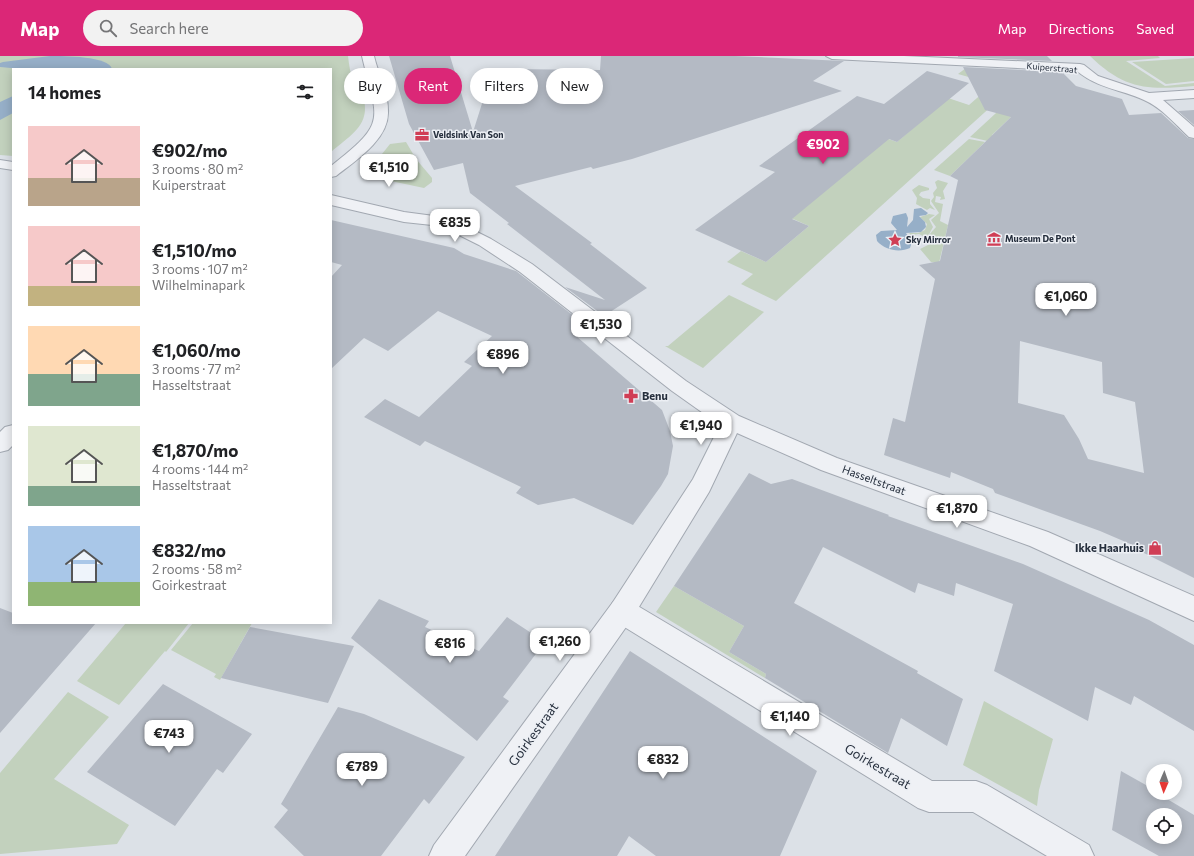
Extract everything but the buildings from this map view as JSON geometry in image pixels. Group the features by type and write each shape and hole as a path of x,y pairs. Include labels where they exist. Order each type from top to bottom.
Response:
{"street":[{"path":"332,171 368,141 377,131 380,123 382,115 380,103 368,56"},
{"name":"Kuiperstraat","path":"832,56 1080,68 1087,76 1102,83 1148,97 1194,94"},
{"path":"1068,56 1080,68"},
{"path":"1148,97 1161,104 1194,134"},
{"path":"0,164 12,166"},
{"path":"332,190 361,195 405,206 434,221"},
{"path":"332,200 404,217 434,221"},
{"name":"Hasseltstraat","path":"434,221 461,230 506,254 532,272 679,386 732,422 829,464 1039,539 1194,609"},
{"name":"Goirkestraat","path":"445,856 622,611 701,485 732,422"},
{"path":"0,444 12,434"},
{"name":"Goirkestraat","path":"622,611 929,797 976,796 1078,856"}],"green space":[{"path":"0,56 348,56 350,68 344,68 344,104 365,104 363,121 353,134 332,151 332,68 12,68 12,156 0,155"},
{"path":"1090,56 1158,56 1160,58 1126,61 1165,86 1194,83 1194,86 1163,88 1138,85 1115,76"},
{"path":"1194,58 1194,81 1166,84 1132,62"},
{"path":"966,68 1027,74 776,301 741,284 753,274 727,262 741,251 766,262 809,226 784,215 877,135 897,142 948,98 969,105 993,84 958,74"},
{"path":"1036,76 1050,80 992,135 992,142 970,137"},
{"path":"969,139 985,142 950,176 934,170"},
{"path":"406,142 416,159 432,178 432,182 424,188 367,176 366,174 390,144"},
{"path":"938,180 948,183 943,191 945,199 940,200 941,197 936,196 935,202 943,204 940,221 948,225 939,263 931,262 920,249 930,244 929,235 936,227 931,220 939,213 931,201 934,197 933,193 937,188 935,182"},
{"path":"919,185 929,188 929,190 921,192 919,195 923,198 930,199 930,204 935,210 930,208 927,210 916,204 917,198 912,190"},
{"path":"929,214 935,215 929,219 933,227 927,238 919,234 911,235 909,233 918,233 925,230 927,224 920,217"},
{"path":"729,295 764,312 703,368 665,346 668,346"},
{"path":"674,586 744,626 729,652 766,674 765,678 656,612"},
{"path":"125,624 188,624 166,652 165,651 119,705 77,681"},
{"path":"192,624 251,624 220,680 214,677 216,674 171,650"},
{"path":"68,692 109,717 54,779 129,825 117,844 0,854 0,773"},
{"path":"984,701 1053,739 1039,790 1037,806 963,765"}],"water":[{"path":"50,56 75,57 103,61 111,68 0,67 0,63"},
{"path":"12,96 12,114 0,120 0,102"},
{"path":"921,208 928,213 926,215 919,216 925,222 926,227 921,232 906,233 912,242 910,248 906,250 892,250 884,247 877,241 876,235 881,231 897,230 891,223 893,216 906,213 908,218 907,227 913,220 914,209"}],"place":[{"name":"Veldsink Van Son","path":"422,135"},
{"name":"Museum De Pont","path":"994,239"},
{"name":"Sky Mirror","path":"895,240"},
{"name":"Benu","path":"631,396"},
{"name":"Ikke Haarhuis","path":"1155,548"}]}
